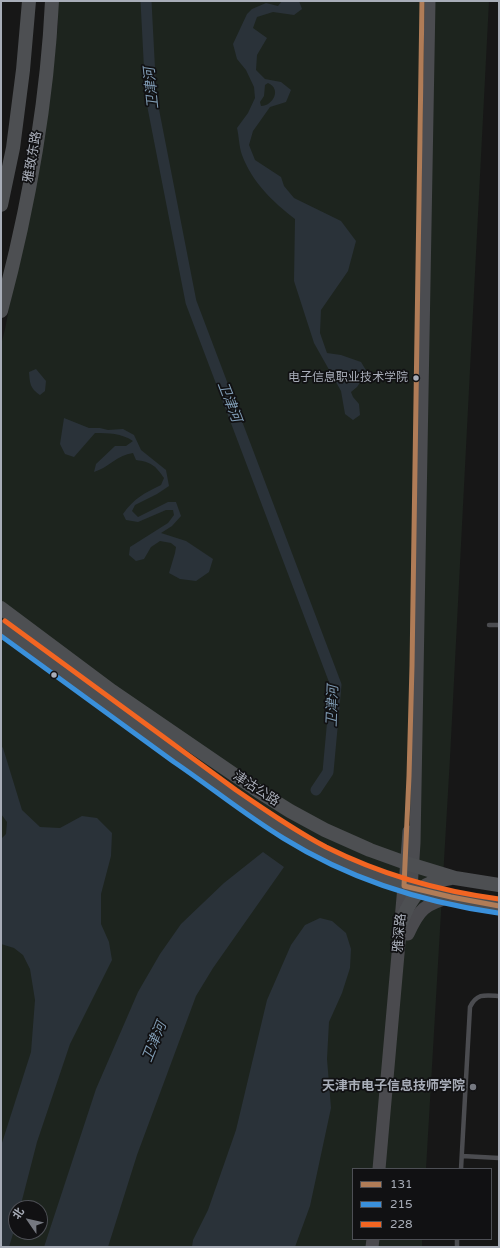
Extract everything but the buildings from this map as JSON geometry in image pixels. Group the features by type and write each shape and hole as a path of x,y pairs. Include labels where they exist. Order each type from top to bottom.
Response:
{"main road":[{"name":"雅致东路","path":"1,205 13,148 23,70 29,1"},
{"name":"雅致东路","path":"1,311 21,226 42,109 50,37 52,1"},
{"name":"津沽公路","path":"1,608 112,691 284,807 325,830 370,850 410,865 455,878 499,885"},
{"name":"津沽公路","path":"1,628 280,828 322,853 412,892 499,906"},
{"path":"405,928 412,892 432,882 455,878"},
{"path":"405,928 429,904 451,898"},
{"name":"雅深路","path":"379,1168 405,928"},
{"name":"雅深路","path":"387,1168 405,928"}],"street":[{"path":"412,892 408,841 412,689 415,383 422,1"},
{"path":"410,865 430,1"}],"lane":[{"path":"490,625 499,625"},
{"path":"461,1168 470,1007 473,1000 482,995 499,996"},
{"path":"462,1156 499,1158"}],"shaded area":[{"path":"58,1 489,1 450,758 426,1168 352,1168 352,1240 422,1240 422,1247 1,1247 1,345 50,93 58,26"}],"water":[{"path":"282,1 299,1 302,9 294,15 273,12 257,17 253,28 267,38 257,55 256,70 265,79 281,82 291,90 286,102 270,107 253,131 249,145 255,160 281,177 284,186 294,198 341,221 356,241 348,271 321,310 320,333 327,353 341,355 361,362 367,372 357,387 351,392 359,404 360,415 353,420 345,414 341,391 314,343 294,281 295,219 279,206 257,183 246,165 240,149 237,128 248,113 255,98 254,87 246,70 237,59 233,44 247,14 252,9 266,3 278,6","holes":["268,83 272,86 275,93 274,97 269,103 261,106 260,102 264,96 265,85"]},
{"path":"36,369 46,381 45,391 40,395 32,388 30,380 29,372"},
{"path":"64,418 89,428 108,430 123,429 134,435 141,450 166,470 169,486 135,505 132,511 138,517 168,502 176,502 181,516 172,526 161,533 186,541 213,559 209,572 196,581 180,579 169,573 176,547 171,543 160,541 151,547 144,559 136,561 129,555 130,547 168,523 174,515 173,510 166,510 138,522 126,520 123,514 140,496 161,485 164,478 152,465 136,460 133,453 122,456 104,468 94,472 96,464 115,446 126,446 133,441 110,433 95,433 74,457 65,454 60,444"},
{"path":"1,746 3,748 22,810 40,827 60,828 82,816 97,818 112,833 111,856 101,894 101,924 109,942 112,960 70,1044 37,1142 22,1200 8,1200 8,1240 11,1240 9,1247 1,1247 1,1146 31,1052 35,1000 30,969 23,955 14,948 1,944 1,839 6,834 7,822 1,814"},
{"path":"263,852 284,867 213,968 196,996 137,1155 108,1247 44,1247 46,1240 48,1240 48,1235 96,1089 138,992 160,954 181,924 224,883"},
{"path":"320,918 332,921 346,933 351,949 350,968 342,993 329,1022 327,1059 331,1108 310,1206 295,1247 192,1247 193,1240 208,1210 236,1130 267,1000 291,945 305,925"}],"waterway":[{"name":"卫津河","path":"146,1 151,97 191,302 336,685 328,772 316,790"}],"transit line":[{"name":"131","path":"422,1 412,666 404,886 499,906"},
{"name":"228","path":"5,621 236,790 280,820 326,847 346,857 410,880 477,896 499,899"},
{"name":"215","path":"1,636 242,810 308,853 360,877 386,887 441,902 498,913"}],"place":[{"name":"电子信息职业技术学院","path":"416,378"},
{"name":"天津市电子信息技师学院","path":"473,1087"}]}
